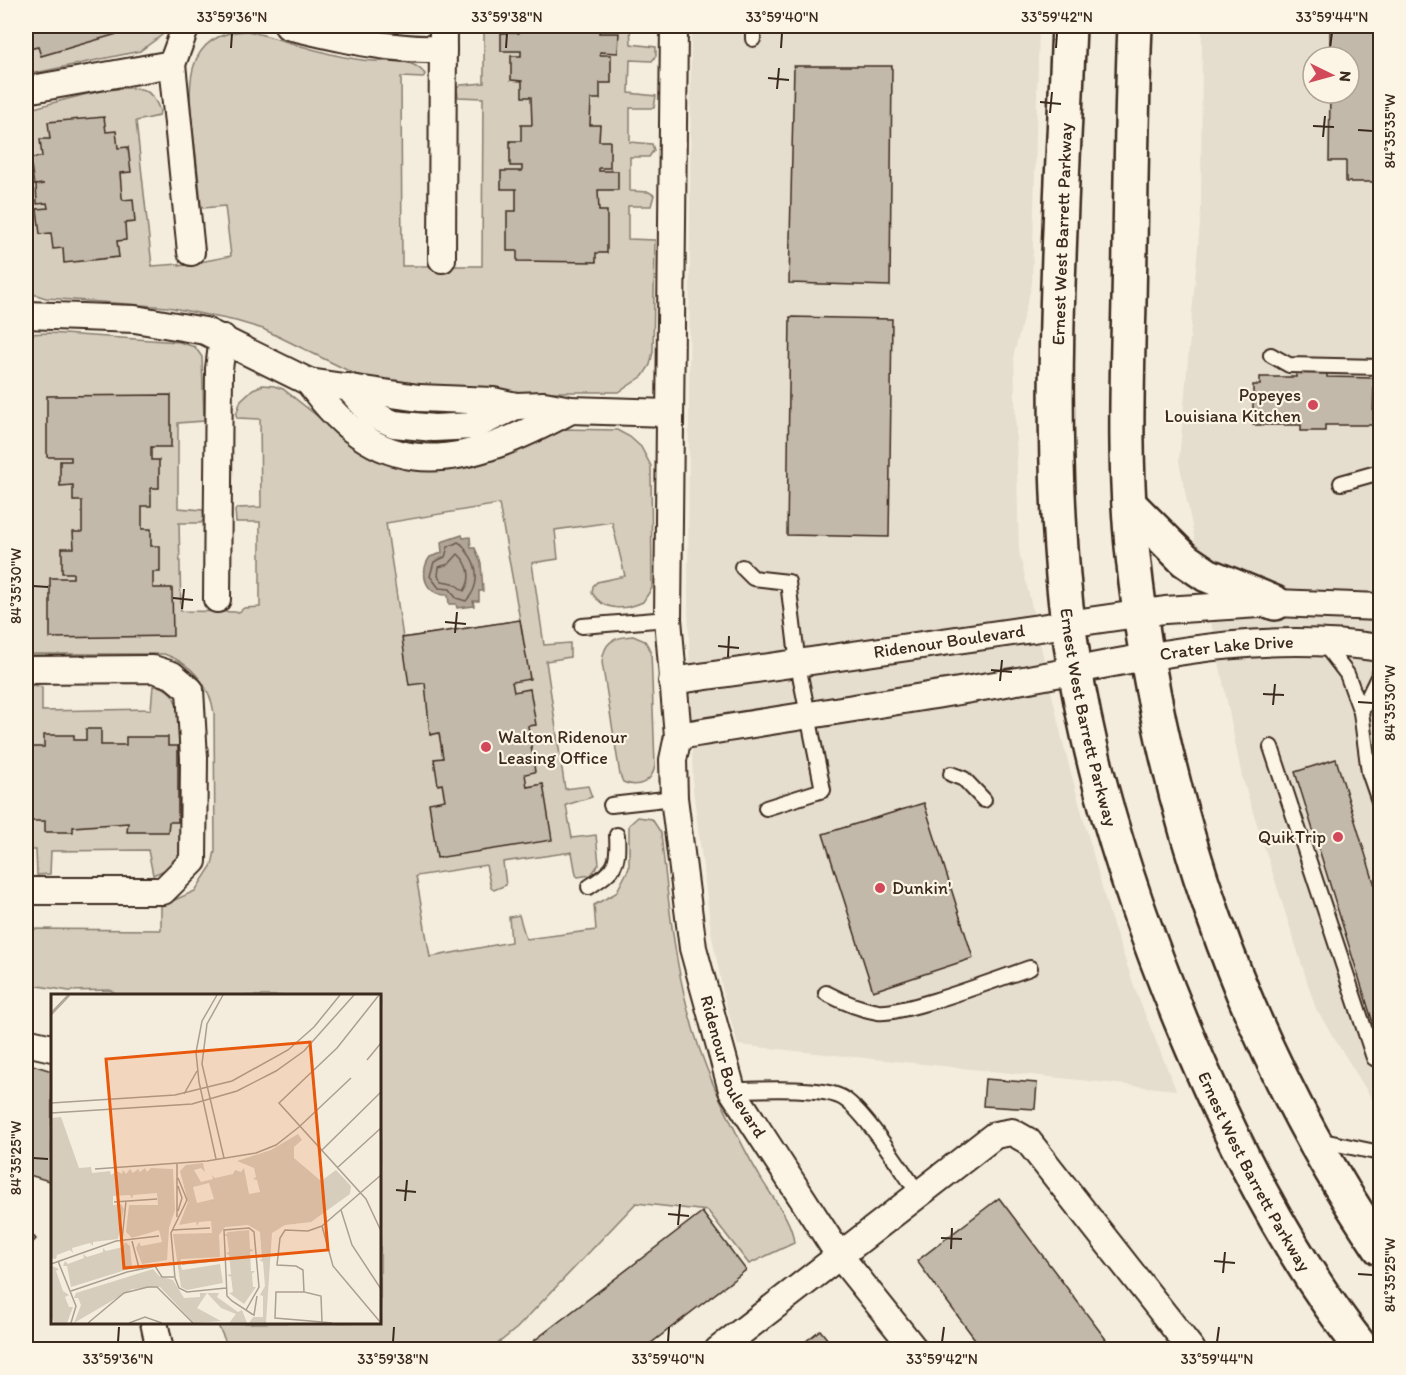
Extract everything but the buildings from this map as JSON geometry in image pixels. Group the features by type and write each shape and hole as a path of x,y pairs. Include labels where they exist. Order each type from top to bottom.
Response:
{"highway":[{"name":"Ernest West Barrett Parkway","path":"1069,26 1059,277 1060,548 1074,670 1085,729 1121,860 1156,960 1230,1134 1286,1238 1363,1350"},
{"path":"1137,35 1126,444 1129,504 1146,655 1173,780 1222,944 1272,1061 1314,1139 1380,1248"},
{"path":"1129,504 1185,560 1207,575 1275,603"}],"street":[{"path":"186,26 172,64 191,252"},
{"path":"288,26 350,41 417,50 443,37 442,259"},
{"path":"672,681 668,619 674,26"},
{"path":"26,90 172,64"},
{"path":"26,315 135,319 205,331 309,382 419,398 494,401 516,406 544,405 571,410 669,414"},
{"path":"217,599 219,369 223,338"},
{"path":"309,382 326,407 371,443 394,454 417,458 452,457 487,449 571,410"},
{"path":"1140,613 1275,603 1380,607"},
{"name":"Ridenour Boulevard","path":"915,1350 839,1255 732,1090 693,948 674,798 673,760 678,736 672,681 798,665 1140,613"},
{"name":"Crater Lake Drive","path":"1074,670 1146,655 1243,642 1320,641 1380,648"},
{"path":"26,670 153,669 172,675 190,690 194,758 194,861 163,891 26,891"},
{"path":"678,736 1074,670"},
{"path":"26,1042 51,1048"},
{"path":"718,1350 995,1136 1012,1132 1028,1141 1192,1350"},
{"path":"154,1324 160,1350"}],"lane":[{"path":"1271,355 1289,365 1380,368"},
{"path":"1341,483 1380,472"},
{"path":"742,567 753,578 788,582 798,665 823,790 766,808"},
{"path":"582,626 668,619"},
{"path":"1320,641 1336,656 1347,674 1361,712 1369,772 1379,801"},
{"path":"1361,712 1380,673"},
{"path":"1271,747 1374,1058 1380,1061"},
{"path":"951,774 964,779 984,800"},
{"path":"611,805 674,798"},
{"path":"589,887 613,871 618,855 617,835"},
{"path":"826,993 848,1004 880,1012 910,1007 1030,968"},
{"path":"732,1090 827,1092 844,1098 856,1110 919,1194"},
{"path":"1314,1139 1380,1153"}],"shaded area":[{"path":"26,26 167,26 162,35 140,51 35,73 26,72"},
{"path":"355,26 417,26 392,29"},
{"path":"484,26 630,26 631,44 656,47 656,56 652,61 630,60 629,93 656,96 654,108 630,108 630,142 652,144 654,150 649,157 630,157 630,191 649,192 654,195 651,206 628,206 628,239 655,240 653,352 650,365 643,376 619,392 502,392 383,384 357,375 263,329 236,321 168,307 46,298 33,294 26,287 26,110 120,88 147,91 160,111 159,116 136,121 152,266 179,264 179,266 231,256 225,206 203,208 201,205 190,103 191,85 193,68 199,53 210,42 226,34 248,31 342,56 374,61 401,61 414,65 425,74 423,78 401,77 402,266 482,266 483,98 458,97 457,88 461,85 484,83"},
{"path":"691,26 1039,26 1032,284 1014,354 1019,551 1064,747 1109,913 1138,997 1176,1090 738,1045 724,996 712,937 693,789 688,601"},
{"path":"1202,26 1380,26 1380,1112 1316,1009 1242,777 1179,461 1201,212"},
{"path":"49,333 179,342 195,347 202,357 204,421 178,423 178,508 203,510 204,519 201,523 179,523 181,611 239,612 244,608 260,607 260,522 236,522 235,510 261,507 260,419 237,418 236,415 241,400 253,389 263,385 283,389 358,448 452,468 481,464 561,429 617,430 630,437 641,447 651,466 652,588 643,602 629,607 615,608 602,604 592,593 593,586 597,582 625,576 612,522 555,530 558,559 532,563 544,645 570,643 570,657 546,661 565,789 588,786 592,797 566,805 572,838 596,835 599,864 591,875 578,877 572,852 503,862 506,885 494,890 491,888 486,865 416,876 430,957 511,942 509,917 519,915 526,939 596,930 594,905 616,893 629,868 629,825 638,817 652,819 661,833 677,961 702,1055 741,1142 785,1216 794,1243 749,1264 708,1211 636,1203 517,1328 491,1349 229,1349 217,1324 381,1324 381,994 116,994 110,990 69,991 26,984 26,929 161,930 161,906 195,891 212,865 215,851 214,713 208,693 198,676 183,663 164,654 26,654 26,627 30,626 29,517 26,517 26,502 30,502 26,334","holes":["499,504 520,620 403,638 386,523"]},
{"path":"633,636 645,641 651,651 655,766 648,780 634,785 623,782 620,775 602,662 607,645 615,639"},
{"path":"33,685 42,687 42,711 151,709 153,686 164,688 172,694 179,714 181,857 172,867 153,875 148,850 51,851 50,874 37,875 36,850 26,850 26,711 28,688"}],"water":[{"path":"462,535 463,538 470,537 471,548 475,548 481,563 483,591 479,591 479,601 473,601 474,606 457,608 456,604 449,604 448,595 434,592 429,588 425,570 430,557 442,553 441,542"}],"place":[{"name":"Popeyes Louisiana Kitchen","path":"1313,405"},
{"name":"Walton Ridenour Leasing Office","path":"486,747"},
{"name":"QuikTrip","path":"1338,837"},
{"name":"Dunkin'","path":"880,888"}]}
